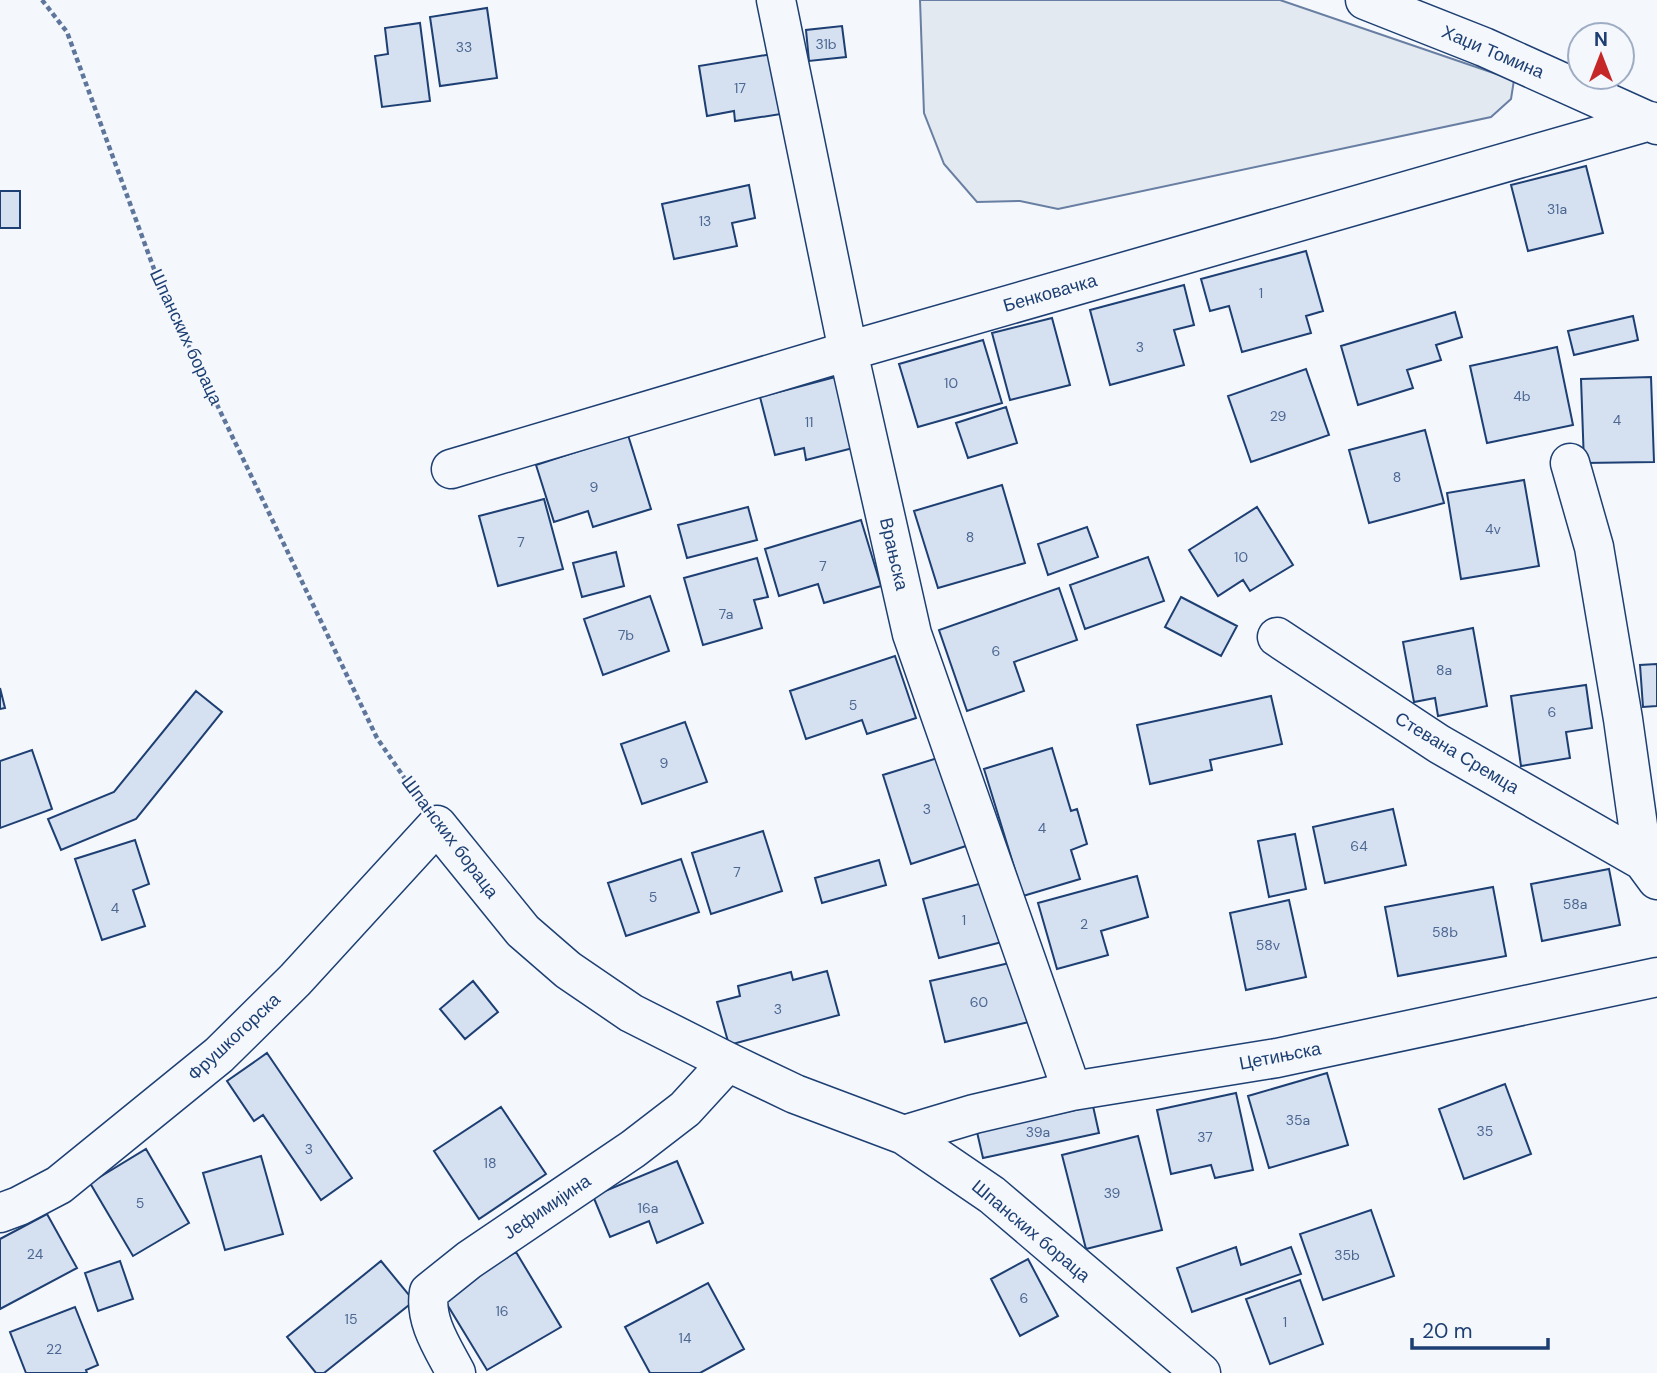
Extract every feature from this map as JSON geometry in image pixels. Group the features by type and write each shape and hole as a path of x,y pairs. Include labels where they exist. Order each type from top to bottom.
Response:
{"street":[{"name":"Врањска","path":"776,0 848,351 912,634 1072,1091"},
{"name":"Хаџи Томина","path":"1365,0 1484,47 1653,123"},
{"name":"Бенковачка","path":"452,469 848,351 1653,123"},
{"name":"Стевана Сремца","path":"1570,463 1594,547 1650,871"},
{"name":"Стевана Сремца","path":"1277,637 1438,744 1650,871"},
{"name":"Шпанских бораца","path":"438,825 523,931 568,970 631,1013 728,1062 795,1094 904,1135 992,1195 1200,1373"},
{"name":"Фрушкогорска","path":"0,1213 59,1185 219,1055 295,980 438,825"},
{"name":"Цетињска","path":"904,1135 974,1114 1072,1091 1277,1058 1657,977"},
{"name":"Јефимијина","path":"456,1373 426,1307 429,1292 469,1260 643,1141 685,1109 728,1062"}],"path":[{"name":"Шпанских бораца","path":"42,0 67,32 162,288 377,738 438,825"}],"shaded area":[{"path":"920,0 1280,0 1514,80 1511,99 1491,117 1058,209 1020,201 977,202 944,164 924,113"}],"building":[{"path":"487,8 497,78 440,86 430,17"},
{"path":"420,23 430,101 382,107 375,56 388,54 385,28"},
{"path":"842,26 846,57 809,61 806,30"},
{"path":"772,54 781,114 735,121 734,111 707,116 699,66"},
{"path":"1586,166 1603,233 1528,251 1511,185"},
{"path":"749,185 755,218 732,223 737,246 674,259 662,204"},
{"path":"0,191 20,191 20,228 0,228"},
{"path":"1306,251 1323,311 1306,316 1311,333 1242,352 1229,306 1210,311 1201,279"},
{"path":"1184,285 1194,325 1174,330 1184,365 1110,385 1090,310"},
{"path":"1455,312 1462,337 1436,345 1441,360 1407,370 1413,388 1358,405 1341,346"},
{"path":"1633,316 1638,340 1574,355 1568,331"},
{"path":"1052,318 1070,385 1010,400 992,333"},
{"path":"983,340 1002,403 918,427 899,364"},
{"path":"1557,347 1573,425 1487,443 1470,366"},
{"path":"1306,369 1329,435 1251,462 1228,396"},
{"path":"839,376 857,447 806,460 804,448 775,455 760,397"},
{"path":"1651,377 1654,462 1584,463 1581,379"},
{"path":"1006,407 1017,443 968,458 956,423"},
{"path":"1425,430 1444,503 1369,523 1349,450"},
{"path":"628,435 651,509 593,527 588,511 554,522 536,465"},
{"path":"1524,480 1539,566 1461,579 1447,493"},
{"path":"1002,485 1025,563 938,588 914,511"},
{"path":"544,499 563,569 498,586 479,516"},
{"path":"748,507 757,540 687,558 678,525"},
{"path":"1257,507 1293,565 1250,591 1243,580 1218,596 1189,550"},
{"path":"861,520 881,586 824,603 818,584 779,596 765,549"},
{"path":"1087,527 1098,557 1048,575 1038,544"},
{"path":"616,552 624,586 582,597 573,563"},
{"path":"1148,557 1164,601 1085,629 1070,585"},
{"path":"757,558 768,597 754,600 762,628 703,645 684,578"},
{"path":"1059,588 1077,640 1014,662 1024,691 967,711 939,630"},
{"path":"650,596 669,651 603,675 584,619"},
{"path":"1181,597 1237,626 1221,656 1165,627"},
{"path":"1473,628 1487,706 1438,716 1435,698 1414,702 1403,642"},
{"path":"895,656 916,718 867,734 862,720 806,739 790,691"},
{"path":"1657,664 1657,706 1643,707 1640,665"},
{"path":"1586,685 1592,728 1566,732 1570,758 1521,766 1511,696"},
{"path":"0,688 5,708 0,709"},
{"path":"196,691 222,712 136,819 61,850 48,819 114,792"},
{"path":"1271,696 1282,744 1210,760 1212,770 1150,784 1137,725"},
{"path":"685,722 707,782 642,804 621,744"},
{"path":"1052,748 1071,811 1077,809 1087,844 1071,850 1080,879 1023,896 984,769"},
{"path":"32,750 52,809 0,828 0,761"},
{"path":"944,756 972,844 911,864 883,775"},
{"path":"1393,809 1406,865 1325,883 1313,827"},
{"path":"763,831 782,891 711,914 692,853"},
{"path":"1295,834 1306,889 1269,897 1258,841"},
{"path":"135,840 149,884 133,890 145,926 102,940 75,859"},
{"path":"681,859 699,912 626,936 608,883"},
{"path":"879,860 886,885 822,903 815,878"},
{"path":"1609,869 1620,925 1542,941 1531,884"},
{"path":"1137,876 1148,917 1101,931 1108,955 1057,969 1038,903"},
{"path":"990,881 1006,941 939,958 923,899"},
{"path":"1493,887 1506,956 1398,976 1385,907"},
{"path":"1289,900 1306,977 1246,990 1230,913"},
{"path":"1014,962 1029,1022 945,1042 930,981"},
{"path":"827,971 839,1015 729,1045 717,1002 740,996 738,986 791,972 793,980"},
{"path":"473,981 498,1012 465,1039 440,1009"},
{"path":"267,1053 352,1178 321,1200 263,1115 254,1121 227,1081"},
{"path":"1327,1073 1348,1145 1269,1168 1248,1096"},
{"path":"1505,1084 1531,1154 1464,1179 1439,1109"},
{"path":"1236,1093 1253,1170 1215,1178 1211,1165 1171,1174 1157,1110"},
{"path":"1093,1106 1099,1133 983,1158 977,1132"},
{"path":"501,1107 546,1174 479,1219 434,1151"},
{"path":"1138,1136 1162,1230 1086,1249 1062,1155"},
{"path":"146,1149 189,1223 133,1256 90,1183"},
{"path":"261,1156 283,1234 225,1250 203,1173"},
{"path":"677,1161 703,1223 657,1243 649,1221 610,1237 593,1196"},
{"path":"1371,1210 1394,1276 1323,1300 1300,1234"},
{"path":"47,1214 77,1268 0,1309 0,1239"},
{"path":"1236,1247 1241,1265 1291,1247 1301,1274 1192,1312 1177,1268"},
{"path":"516,1252 561,1327 487,1370 442,1296"},
{"path":"1028,1259 1058,1316 1020,1336 991,1279"},
{"path":"120,1261 133,1299 98,1311 85,1273"},
{"path":"381,1261 414,1301 324,1373 316,1373 287,1337"},
{"path":"1300,1280 1323,1344 1270,1364 1246,1299"},
{"path":"708,1283 744,1349 700,1373 650,1373 625,1327"},
{"path":"75,1307 98,1365 86,1370 87,1373 26,1373 10,1332"}]}
